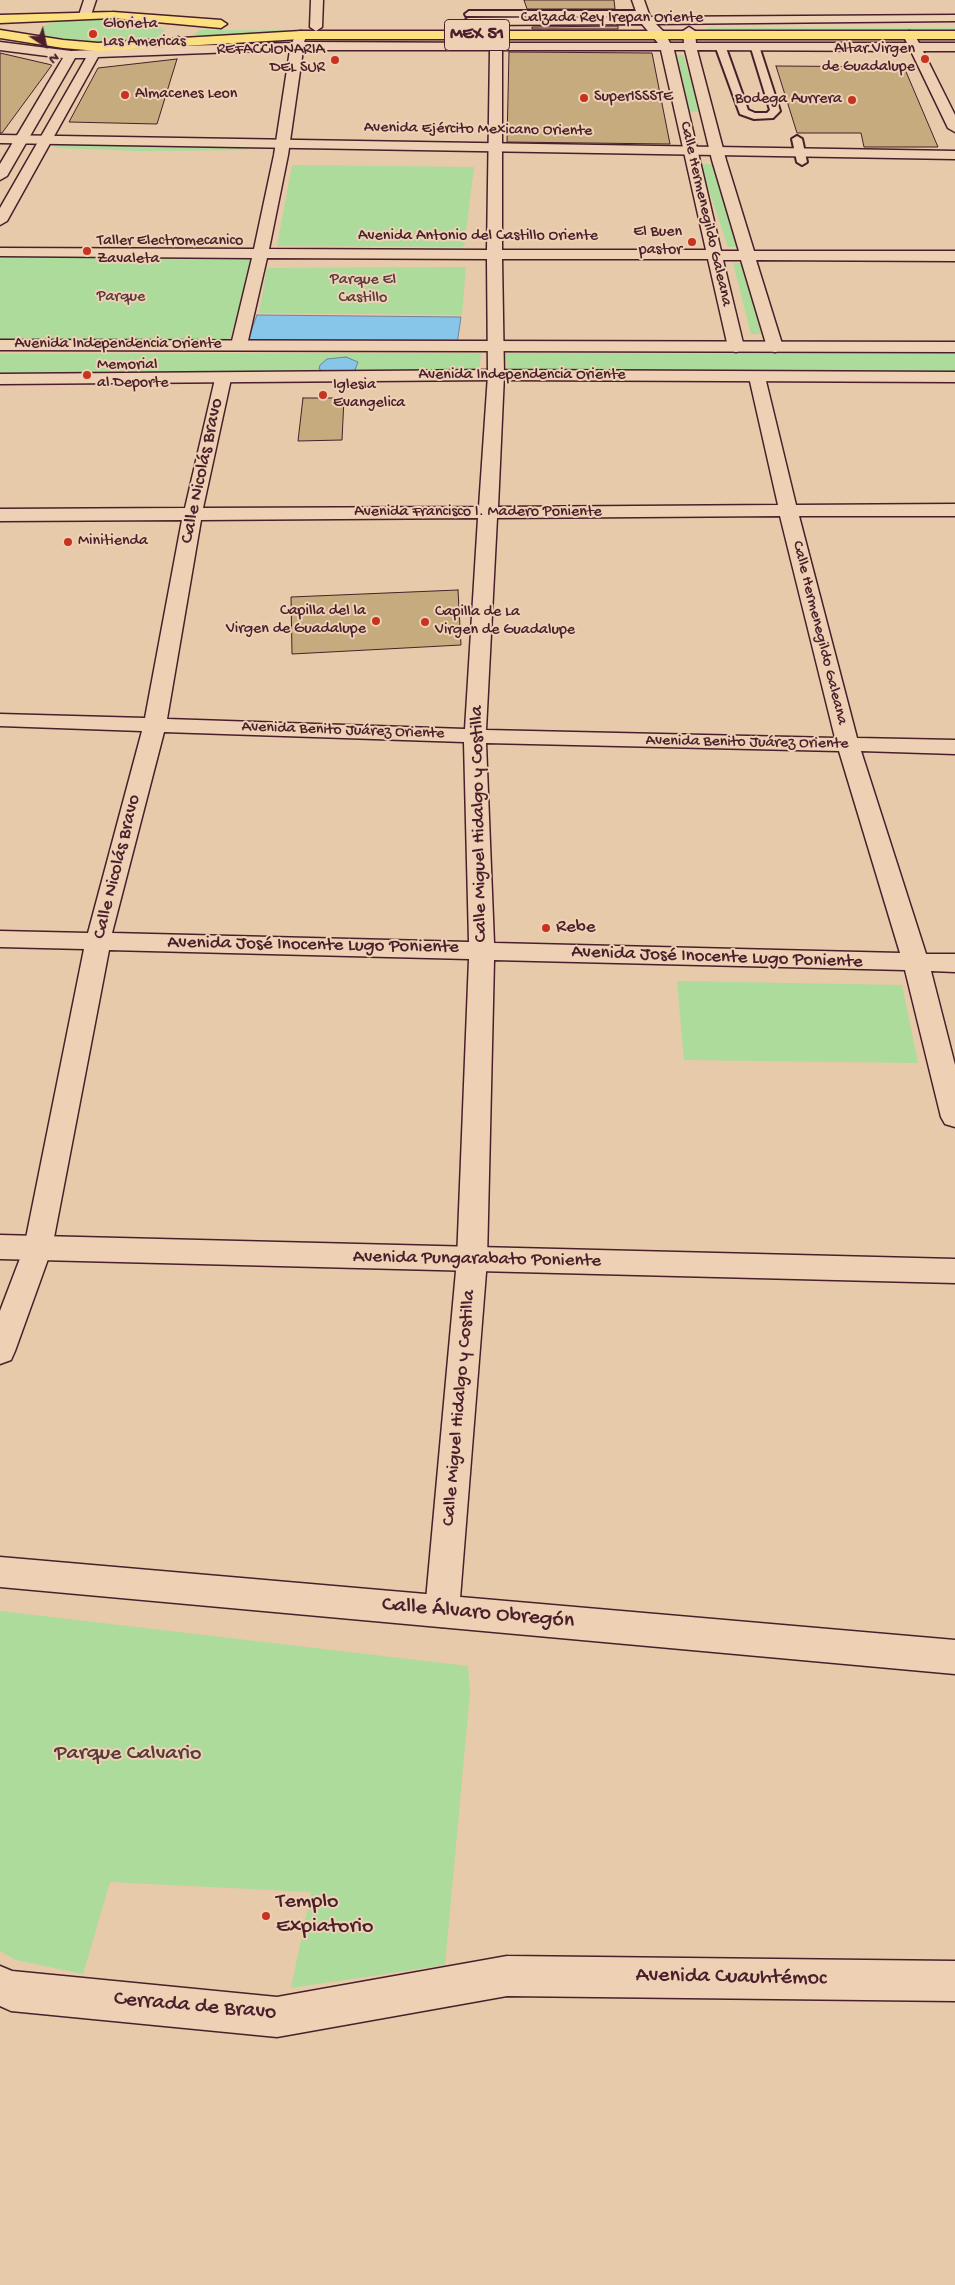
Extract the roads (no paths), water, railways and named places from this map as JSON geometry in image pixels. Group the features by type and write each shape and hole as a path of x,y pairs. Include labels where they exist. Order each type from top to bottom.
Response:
{"main road":[{"path":"0,19 113,15 232,25"},
{"path":"24,38 20,31 20,26 40,18"},
{"name":"Calzada Rey Irepan Oriente","path":"251,26 316,27 468,21 645,20 689,36 909,35 921,26"},
{"path":"178,41 185,32 184,26 179,21"},
{"name":"Calzada Rey Irepan Oriente","path":"0,34 63,44 98,47 178,41 299,41 468,21 496,41"},
{"name":"Calzada Rey Irepan Oriente","path":"689,36 921,26 939,22 955,26"},
{"name":"Calzada Rey Irepan Oriente","path":"921,26 955,35"}],"street":[{"path":"85,15 90,0"},
{"path":"316,27 317,0"},
{"path":"638,0 645,20 664,42"},
{"path":"908,6 935,47 941,60"},
{"path":"928,6 939,22 955,18"},
{"path":"645,20 921,26"},
{"path":"909,35 955,128"},
{"path":"0,46 71,55 299,41 664,42 689,36 721,48 955,47"},
{"name":"Calle Hermenegildo Galeana","path":"689,36 718,156 775,347"},
{"path":"168,50 178,41"},
{"path":"239,345 261,254 282,150 299,41"},
{"name":"Calle Miguel Hidalgo y Costilla","path":"442,1611 472,1260 482,951 475,736 497,347 494,254 496,41"},
{"name":"Calle Hermenegildo Galeana","path":"664,42 736,348"},
{"path":"0,221 94,54"},
{"path":"0,176 71,55"},
{"path":"56,82 78,82"},
{"path":"940,98 955,98"},
{"path":"682,115 708,114"},
{"name":"Avenida Ejército Mexicano Oriente","path":"0,139 20,144"},
{"name":"Avenida Ejército Mexicano Oriente","path":"0,148 20,144 42,144 282,150 718,156 799,151 885,158"},
{"path":"885,158 955,155"},
{"path":"885,158 955,163"},
{"name":"Avenida Antonio del Castillo Oriente","path":"0,252 955,256"},
{"name":"Avenida Independencia Oriente","path":"0,344 736,348 955,346"},
{"name":"Avenida Independencia Oriente","path":"0,379 223,379 496,375 955,377"},
{"name":"Calle Hermenegildo Galeana","path":"757,377 788,510 848,746 916,963 955,1117"},
{"name":"Calle Nicolás Bravo","path":"0,1352 38,1248 98,941 155,724 193,513 223,379"},
{"name":"Avenida Francisco I. Madero Poniente","path":"0,515 955,510"},
{"name":"Avenida Benito Juárez Oriente","path":"0,720 475,736 955,747"},
{"name":"Avenida José Inocente Lugo Poniente","path":"0,939 955,963"},
{"name":"Avenida Pungarabato Poniente","path":"0,1247 955,1271"},
{"name":"Calle Álvaro Obregón","path":"0,1572 955,1656"},
{"name":"Avenida Cuauhtémoc","path":"507,1976 955,1981"},
{"name":"Cerrada de Bravo","path":"0,1986 11,1991 278,2017 507,1976"}],"lane":[{"path":"721,48 744,112 754,116 769,116 775,111 756,48"}],"water":[{"path":"257,315 461,317 457,344 247,342"},
{"path":"346,357 358,362 355,370 325,372 319,369 320,365 327,359"}],"place":[{"name":"Glorieta Las Americas","path":"93,34"},
{"name":"Altar Virgen de Guadalupe","path":"925,59"},
{"name":"REFACCIONARIA DEL SUR","path":"335,60"},
{"name":"Almacenes Leon","path":"125,95"},
{"name":"SuperISSSTE","path":"584,98"},
{"name":"Bodega Aurrera","path":"852,100"},
{"name":"El Buen pastor","path":"692,242"},
{"name":"Taller Electromecanico Zavaleta","path":"87,251"},
{"name":"Memorial al Deporte","path":"87,375"},
{"name":"Iglesia Evangelica","path":"323,395"},
{"name":"Minitienda","path":"68,542"},
{"name":"Capilla del la Virgen de Guadalupe","path":"376,621"},
{"name":"Capilla de La Virgen de Guadalupe","path":"425,622"},
{"name":"Rebe","path":"546,928"},
{"name":"Templo Expiatorio","path":"266,1916"}],"park label":[{"name":"Parque El Castillo","path":"363,290"},
{"name":"Parque","path":"121,298"},
{"name":"Parque Calvario","path":"128,1755"}]}
